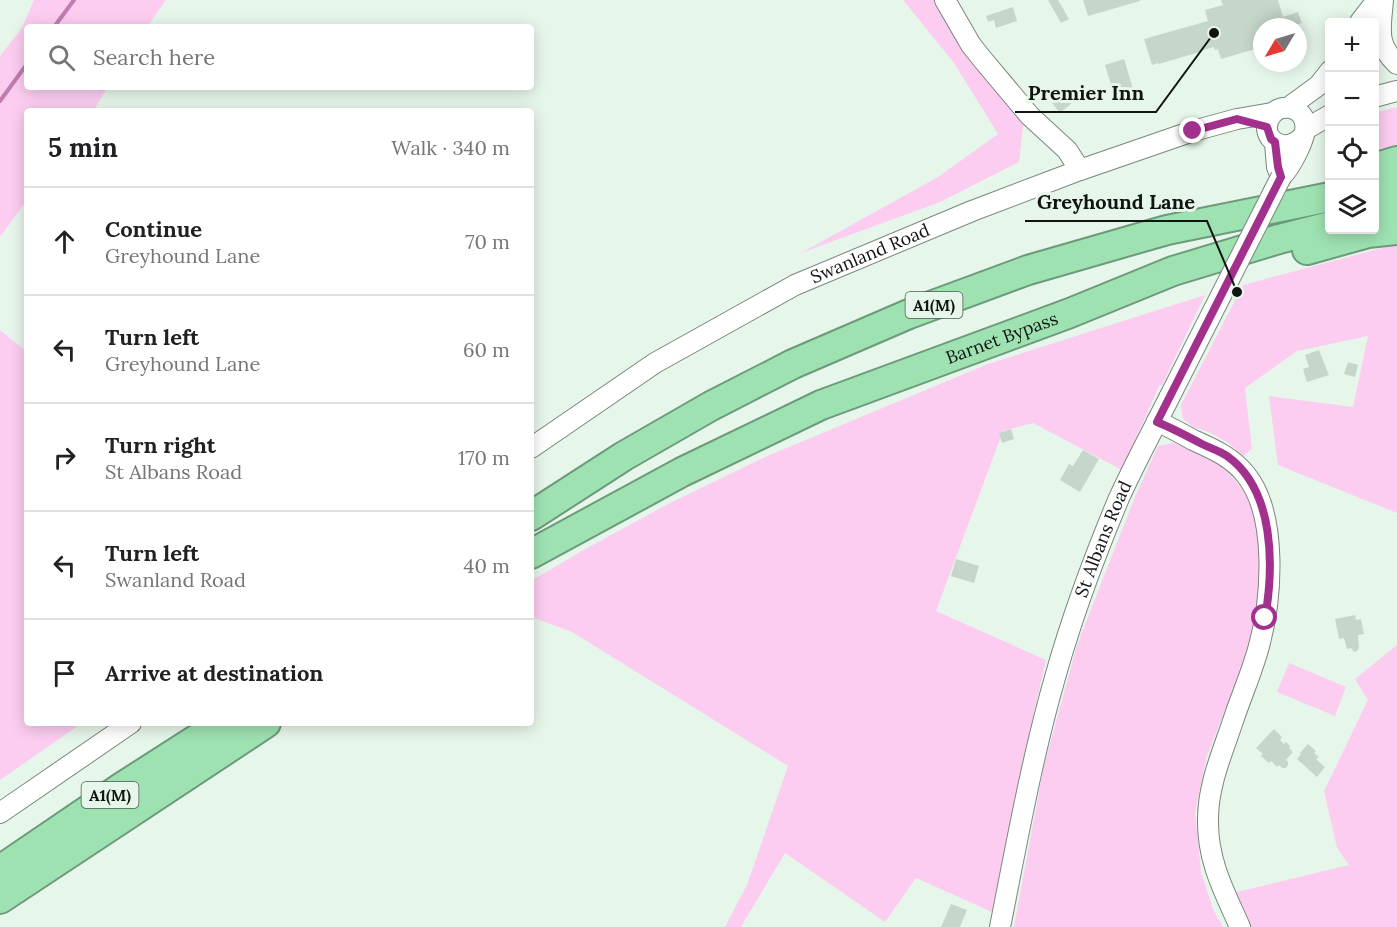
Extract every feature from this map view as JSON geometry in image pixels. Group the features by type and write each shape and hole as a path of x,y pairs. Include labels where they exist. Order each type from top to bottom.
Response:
{"highway":[{"path":"1379,166 1397,161"},
{"name":"A1(M)","path":"534,514 624,456 711,406 793,364 909,314 1028,270 1325,182"},
{"path":"1379,187 1397,183"},
{"name":"A1(M)","path":"1167,230 1325,198"},
{"path":"1379,214 1397,209"},
{"name":"Barnet Bypass","path":"534,552 682,472 821,405 1070,313 1173,271 1325,227"},
{"path":"1070,313 1368,233 1397,230"},
{"name":"A1(M)","path":"0,870 217,726"},
{"name":"A1(M)","path":"0,899 261,726"}],"street":[{"path":"945,0 971,45 1030,116 1067,150 1080,170"},
{"path":"1363,18 1377,0"},
{"path":"1383,0 1380,39 1387,54 1397,64"},
{"path":"1276,123 1319,85 1328,72"},
{"path":"1379,96 1397,91"},
{"path":"1276,123 1300,112 1305,123 1304,133"},
{"path":"1276,123 1287,146 1293,145 1304,133 1325,118"},
{"name":"Swanland Road","path":"534,446 655,363 795,285 1080,170 1193,131 1237,119 1276,123"},
{"path":"1276,123 1278,167 1281,177"},
{"name":"St Albans Road","path":"1000,927 1036,748 1056,673 1082,592 1120,496 1281,177 1288,169 1304,133"},
{"path":"1157,422 1227,456 1251,483 1260,499 1266,519 1269,571 1266,611 1260,645 1210,788 1208,818 1209,846 1217,874 1240,927"},
{"path":"0,813 126,726"}],"shaded area":[{"path":"34,0 166,0 149,24 24,24 24,90 106,90 95,108 24,108 24,204 0,237 0,56 22,28"},
{"path":"903,0 941,0 1024,118 1019,162 940,202 801,253 938,177 998,134 954,63"},
{"path":"1397,107 1397,146 1379,152 1379,126 1379,112"},
{"path":"1397,244 1397,513 1278,465 1269,396 1353,407 1368,336 1297,351 1245,388 1252,449 1243,456 1227,442 1193,427 1183,419 1181,405 1243,285"},
{"path":"1205,295 1162,385 1159,386 1122,470 1033,423 1003,431 936,611 1046,660 1017,786 992,912 916,878 885,922 785,853 741,927 725,927 747,885 788,766 572,632 534,618 534,579 668,504 765,457 988,364"},
{"path":"0,330 24,350 24,726 78,726 0,780"},
{"path":"1173,443 1196,450 1224,468 1244,491 1257,520 1261,556 1260,599 1250,646 1207,756 1195,812 1201,872 1213,909 1223,927 1014,927 1043,770 1077,645 1135,497 1158,446"},
{"path":"1397,645 1397,927 1251,927 1233,893 1349,865 1337,848 1324,791 1368,700 1355,679"},
{"path":"1289,663 1346,687 1335,716 1277,692"}],"building":[{"path":"1048,0 1058,0 1069,19 1061,23"},
{"path":"1083,0 1140,0 1140,1 1088,16"},
{"path":"1221,0 1278,0 1283,17 1298,12 1300,18 1253,18 1253,50 1221,59 1218,49 1215,50 1214,47 1152,65 1144,39 1208,21 1205,10 1223,5"},
{"path":"1013,7 1017,21 996,28 994,20 988,22 986,16"},
{"path":"1124,59 1134,92 1115,98 1105,65"},
{"path":"1070,88 1078,98 1060,113 1052,103"},
{"path":"1319,350 1329,375 1307,382 1303,369 1309,367 1305,355"},
{"path":"1348,362 1358,365 1355,377 1344,374"},
{"path":"1011,429 1014,439 1002,443 999,433"},
{"path":"1083,450 1099,459 1080,492 1060,480 1069,464 1073,466"},
{"path":"956,559 979,566 974,583 951,576"},
{"path":"1355,615 1356,620 1361,619 1364,634 1358,635 1359,648 1354,652 1351,648 1347,649 1344,638 1339,639 1335,619"},
{"path":"1274,729 1282,737 1280,740 1284,744 1286,742 1293,752 1286,760 1288,765 1286,768 1279,765 1277,767 1271,761 1269,763 1256,748"},
{"path":"1308,744 1316,751 1314,753 1319,757 1316,759 1325,767 1317,777 1297,759"},
{"path":"951,904 967,910 960,927 941,927"}],"waterway":[{"path":"56,24 74,0"},
{"path":"0,101 24,68"}],"place":[{"name":"Premier Inn","path":"1214,33"},
{"name":"Greyhound Lane","path":"1237,292"}],"route":[{"path":"1193,131 1237,119 1267,127 1271,139 1275,142 1281,177 1157,422 1227,456 1245,474 1260,499 1266,519 1269,545 1265,618"}]}
